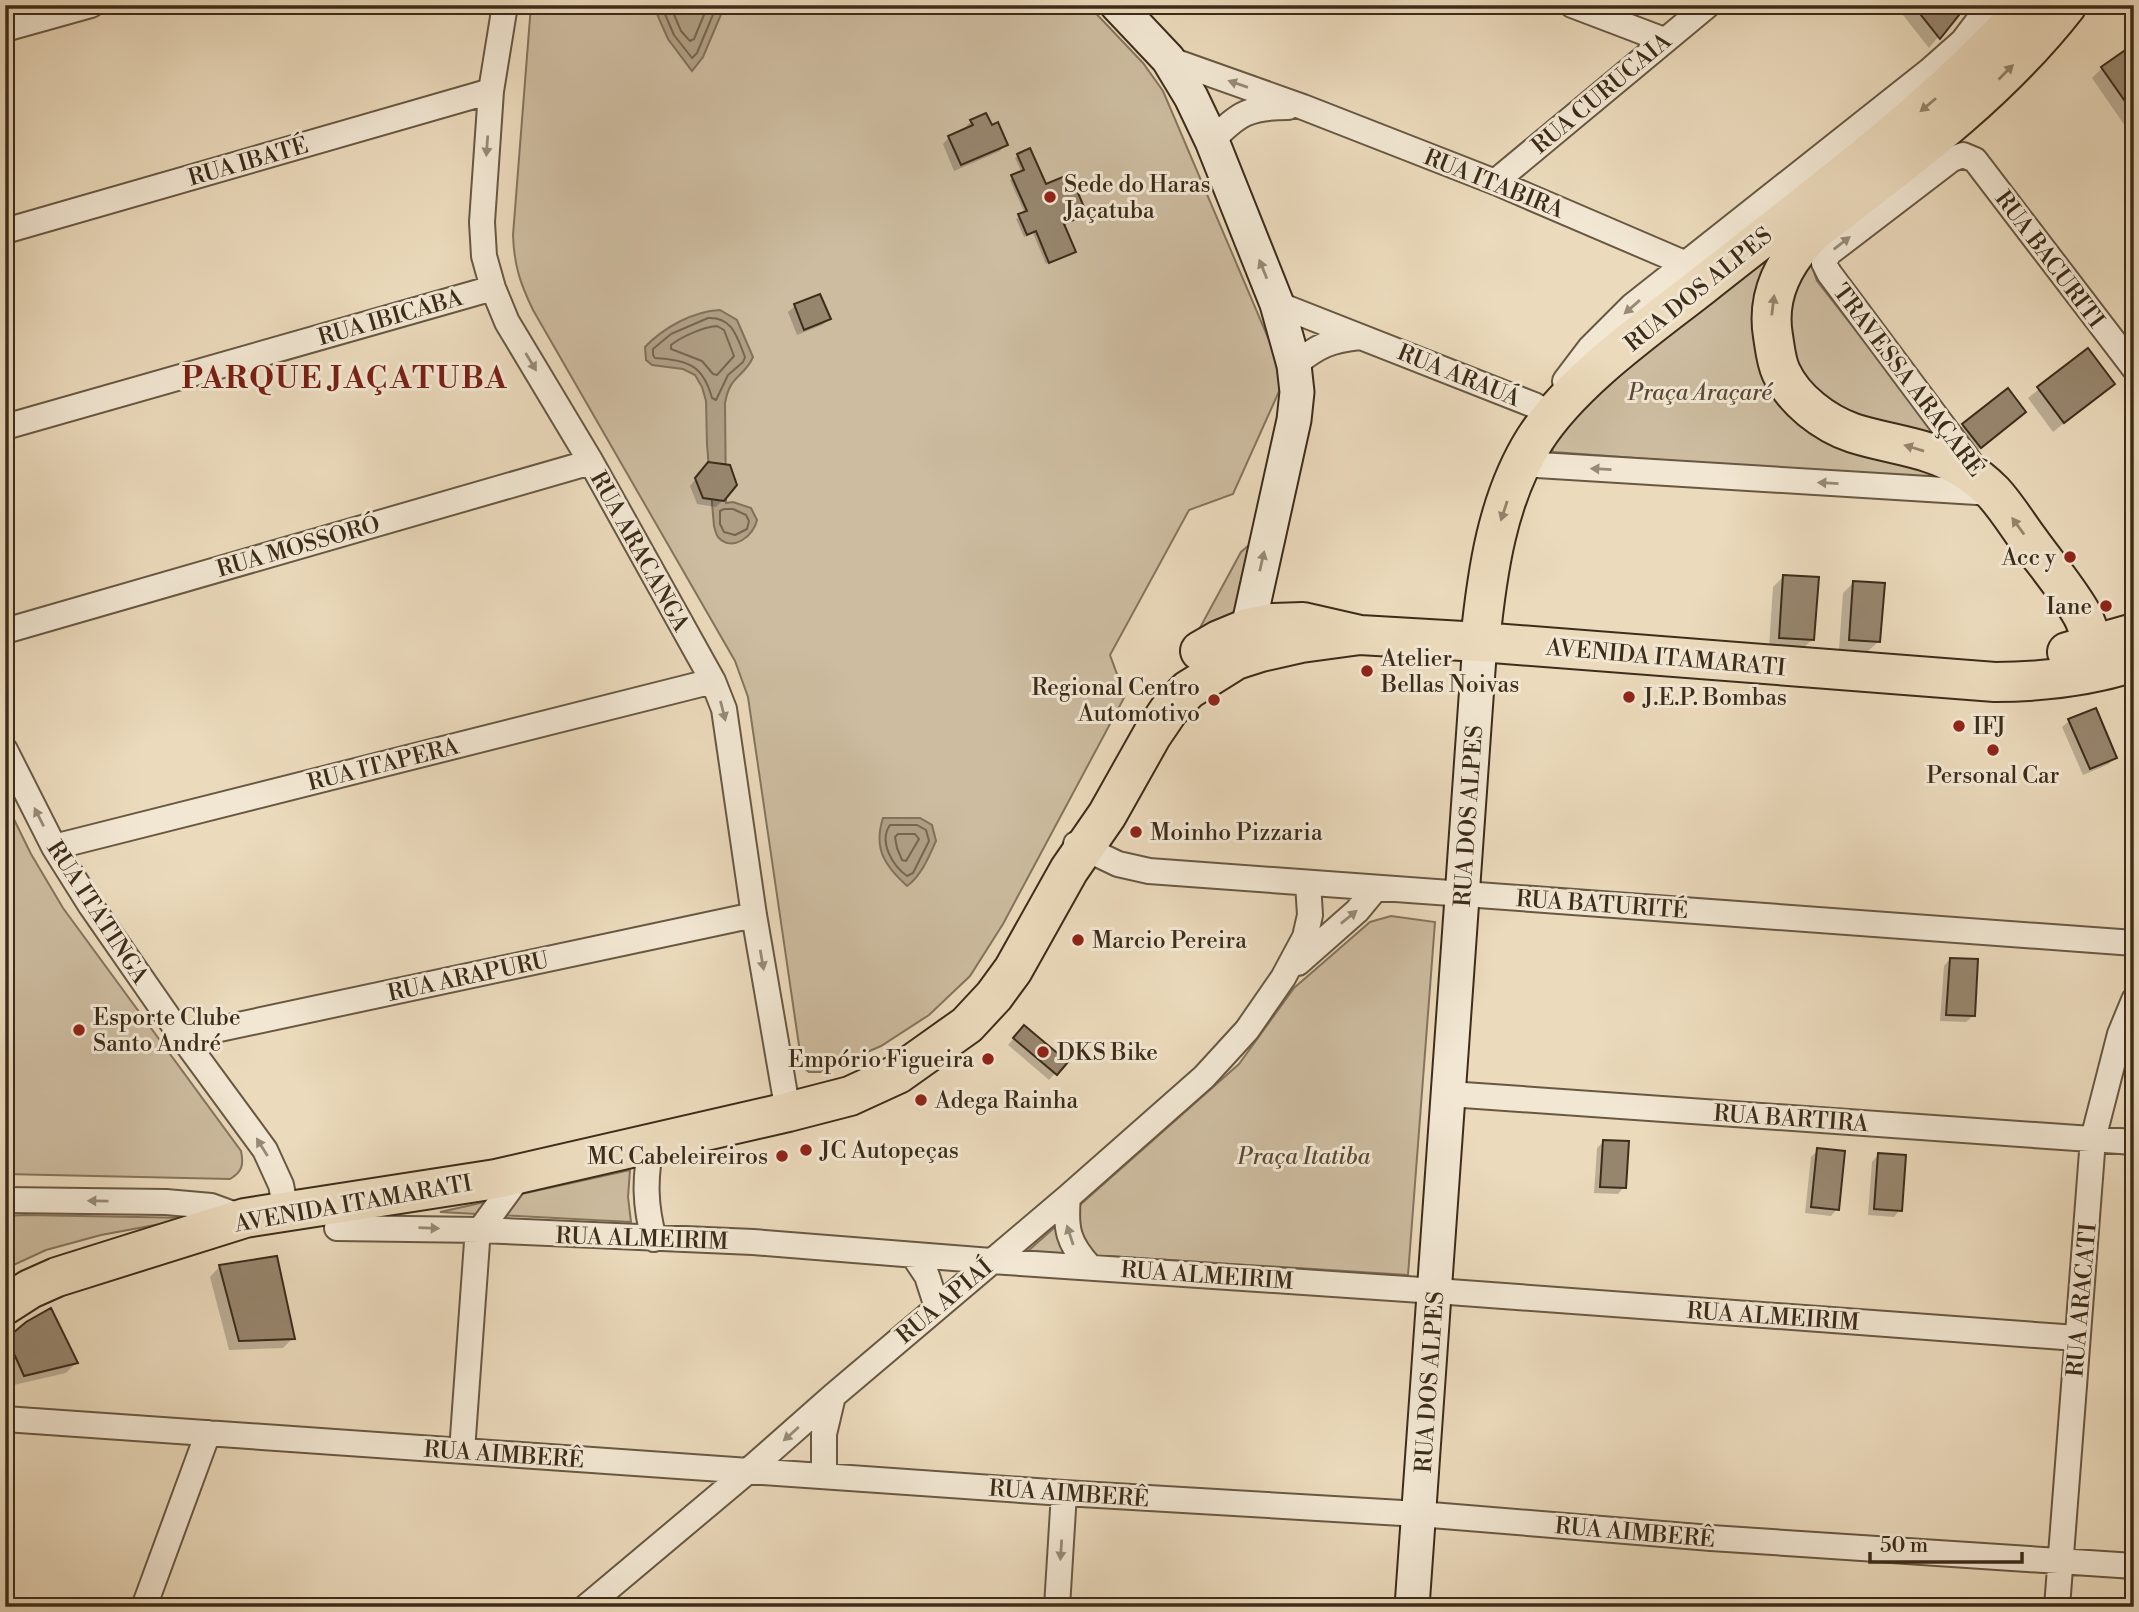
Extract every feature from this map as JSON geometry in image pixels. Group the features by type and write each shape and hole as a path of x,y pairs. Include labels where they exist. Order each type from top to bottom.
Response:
{"main road":[{"name":"RUA DOS ALPES","path":"1480,642 1488,575 1496,537 1510,492 1548,412 1935,99 2028,5"},
{"path":"1994,493 1963,468 1945,459 1897,443 1854,433 1834,425 1814,412 1796,394 1781,372 1771,328 1773,305 1777,280 1788,261 1813,232 1952,123 2024,54 2067,5"},
{"name":"TRAVESSA ARAÇARÉ","path":"1994,493 2083,615 2091,645"},
{"name":"AVENIDA ITAMARATI","path":"1076,854 1088,806 1109,760 1149,696 1188,659 1219,640 1248,628 1273,622 1303,622 1360,635 1995,682 2056,678 2134,662"},
{"path":"1188,690 1206,669 1240,645 1248,628"},
{"name":"AVENIDA ITAMARATI","path":"1930,677 2048,656 2134,633"},
{"name":"AVENIDA ITAMARATI","path":"5,1304 30,1289 57,1278 245,1218 508,1176 850,1096 898,1074 967,1025 994,996 1013,970 1076,854 1107,816 1169,710 1188,690 1236,660 1261,652 1301,643 1360,635"},
{"path":"2056,678 2077,667 2087,657 2091,645"},
{"name":"AVENIDA ITAMARATI","path":"90,1268 337,1228 418,1208 508,1176"},
{"path":"199,1250 276,1224 283,1218 286,1210"}],"street":[{"path":"5,29 91,5"},
{"name":"RUA ARACANGA","path":"505,5 491,91 482,222 484,256 507,322 591,462 713,681 724,709 754,915 788,1112"},
{"path":"1117,5 1168,59 1191,97 1212,141 1277,304 1294,365 1297,392 1293,420 1248,628"},
{"path":"1572,5 1664,40"},
{"name":"RUA CURUCAIA","path":"1495,182 1708,5"},
{"name":"RUA DOS ALPES","path":"1548,412 1590,348 1609,328 1684,263 1929,71 1963,41 1990,5"},
{"name":"RUA ITABIRA","path":"1168,59 1303,107 1495,182 1684,263"},
{"name":"RUA IBATÉ","path":"5,231 491,91"},
{"name":"RUA ITABIRA","path":"1212,141 1244,112 1262,107 1303,107"},
{"name":"TRAVESSA ARAÇARÉ","path":"1963,155 1952,159 1829,253 1824,263 1994,493"},
{"name":"RUA BACURITI","path":"1963,155 1975,160 2134,368"},
{"name":"RUA IBICABA","path":"5,428 493,288"},
{"name":"RUA ARAUÁ","path":"1277,304 1548,412"},
{"path":"1294,365 1327,343 1364,337"},
{"name":"RUA MOSSORÓ","path":"5,631 591,462"},
{"path":"1522,464 1994,493"},
{"name":"RUA DOS ALPES","path":"1412,1607 1480,642"},
{"name":"RUA ITAPERA","path":"54,847 713,681"},
{"name":"RUA ITATINGA","path":"5,750 54,847 90,906 265,1150 281,1185 286,1210"},
{"name":"RUA BATURITÉ","path":"1076,854 1149,871 2134,943"},
{"name":"RUA APIAÍ","path":"586,1607 1068,1197 1204,1077 1247,1030 1283,978 1309,924 1311,906 1308,883"},
{"name":"RUA APIAÍ","path":"1283,978 1346,918 1357,911 1376,888"},
{"name":"RUA ARAPURU","path":"182,1037 754,915"},
{"name":"RUA ARACATI","path":"2057,1607 2094,1139 2120,1034 2134,1000"},
{"name":"RUA BARTIRA","path":"1449,1094 2134,1142"},
{"path":"652,1143 646,1168 645,1194 654,1239"},
{"path":"462,1451 475,1255 480,1230 508,1176"},
{"path":"1068,1197 1067,1230 1079,1255 1090,1267"},
{"path":"5,1200 166,1202 211,1206 245,1218"},
{"name":"RUA ALMEIRIM","path":"337,1228 480,1230 753,1242 2077,1338"},
{"path":"913,1255 927,1276 937,1307"},
{"path":"824,1476 824,1434 833,1396"},
{"name":"RUA AIMBERÊ","path":"5,1419 1065,1493 1419,1514 1711,1538 2134,1566"},
{"path":"144,1607 208,1433"},
{"path":"1057,1607 1065,1493"}],"green space":[{"path":"531,5 1088,5 1143,63 1163,91 1272,347 1281,387 1233,494 1189,510 1110,655 1125,696 1003,924 970,976 929,1015 881,1046 821,1072 809,1072 802,1066 748,697 735,661 533,310 518,274 513,235"},
{"name":"Praça Araçaré","path":"1801,223 1767,369 1943,472 1941,480 1553,452 1552,447 1579,408"},
{"name":"Praça Araçaré","path":"1826,241 1814,265 1817,281 1941,439 1851,421 1793,368 1786,293"},
{"path":"1249,545 1251,547 1233,620 1189,648 1241,552"},
{"name":"Esporte Clube Santo André","path":"5,801 31,854 63,908 241,1151 241,1168 230,1179 5,1174"},
{"name":"Praça Itatiba","path":"1391,916 1435,922 1408,1275 1028,1251 1239,1064 1294,988 1370,922"},
{"path":"630,1170 628,1197 631,1222 440,1212"},
{"path":"5,1216 193,1218 101,1235 46,1250 5,1269"}],"water":[{"path":"653,5 725,5 703,57 692,71 668,39"},
{"path":"720,310 737,320 753,357 730,387 725,403 726,503 733,502 751,508 757,520 752,532 736,543 724,542 718,537 714,526 706,401 702,387 695,375 683,369 652,365 646,360 645,347 679,322"},
{"path":"883,818 920,818 932,825 936,841 920,872 907,886 887,864 880,848"}],"building":[{"path":"1913,5 1967,5 1940,39"},
{"path":"2134,44 2134,114 2101,67"},
{"path":"986,113 992,125 998,122 1008,145 961,165 948,136 973,125 970,120"},
{"name":"Sede do Haras Jaçatuba","path":"1030,148 1046,184 1070,174 1087,214 1064,224 1076,252 1049,263 1036,231 1027,235 1018,214 1027,211 1011,175 1024,170 1017,154"},
{"path":"820,294 831,319 804,330 794,304"},
{"path":"2088,348 2115,384 2064,423 2037,387"},
{"path":"2008,388 2026,412 1981,448 1962,424"},
{"path":"708,462 730,465 737,485 724,501 703,498 695,478"},
{"path":"1783,575 1819,577 1814,640 1779,638"},
{"path":"1853,581 1885,583 1880,642 1849,640"},
{"path":"2096,708 2117,758 2090,769 2068,719"},
{"path":"1950,958 1978,959 1975,1016 1946,1015"},
{"name":"DKS Bike","path":"1024,1025 1068,1062 1057,1075 1013,1038"},
{"path":"1603,1140 1629,1141 1626,1188 1600,1187"},
{"path":"1817,1148 1845,1151 1839,1210 1811,1207"},
{"path":"1878,1153 1906,1155 1902,1211 1874,1209"},
{"path":"277,1256 295,1339 239,1341 219,1265"},
{"path":"51,1308 78,1363 24,1376 7,1338 26,1322"}],"place":[{"name":"Sede do Haras Jaçatuba","path":"1050,197"},
{"name":"Acc y","path":"2070,557"},
{"name":"Iane","path":"2106,606"},
{"name":"Atelier Bellas Noivas","path":"1367,671"},
{"name":"J.E.P. Bombas","path":"1629,697"},
{"name":"Regional Centro Automotivo","path":"1214,700"},
{"name":"IFJ","path":"1959,726"},
{"name":"Personal Car","path":"1993,750"},
{"name":"Moinho Pizzaria","path":"1136,832"},
{"name":"Marcio Pereira","path":"1078,940"},
{"name":"Esporte Clube Santo André","path":"79,1030"},
{"name":"DKS Bike","path":"1043,1052"},
{"name":"Empório Figueira","path":"988,1059"},
{"name":"Adega Rainha","path":"921,1100"},
{"name":"JC Autopeças","path":"806,1150"},
{"name":"MC Cabeleireiros","path":"782,1156"}],"district":[{"name":"PARQUE JAÇATUBA","path":"345,378"}]}
